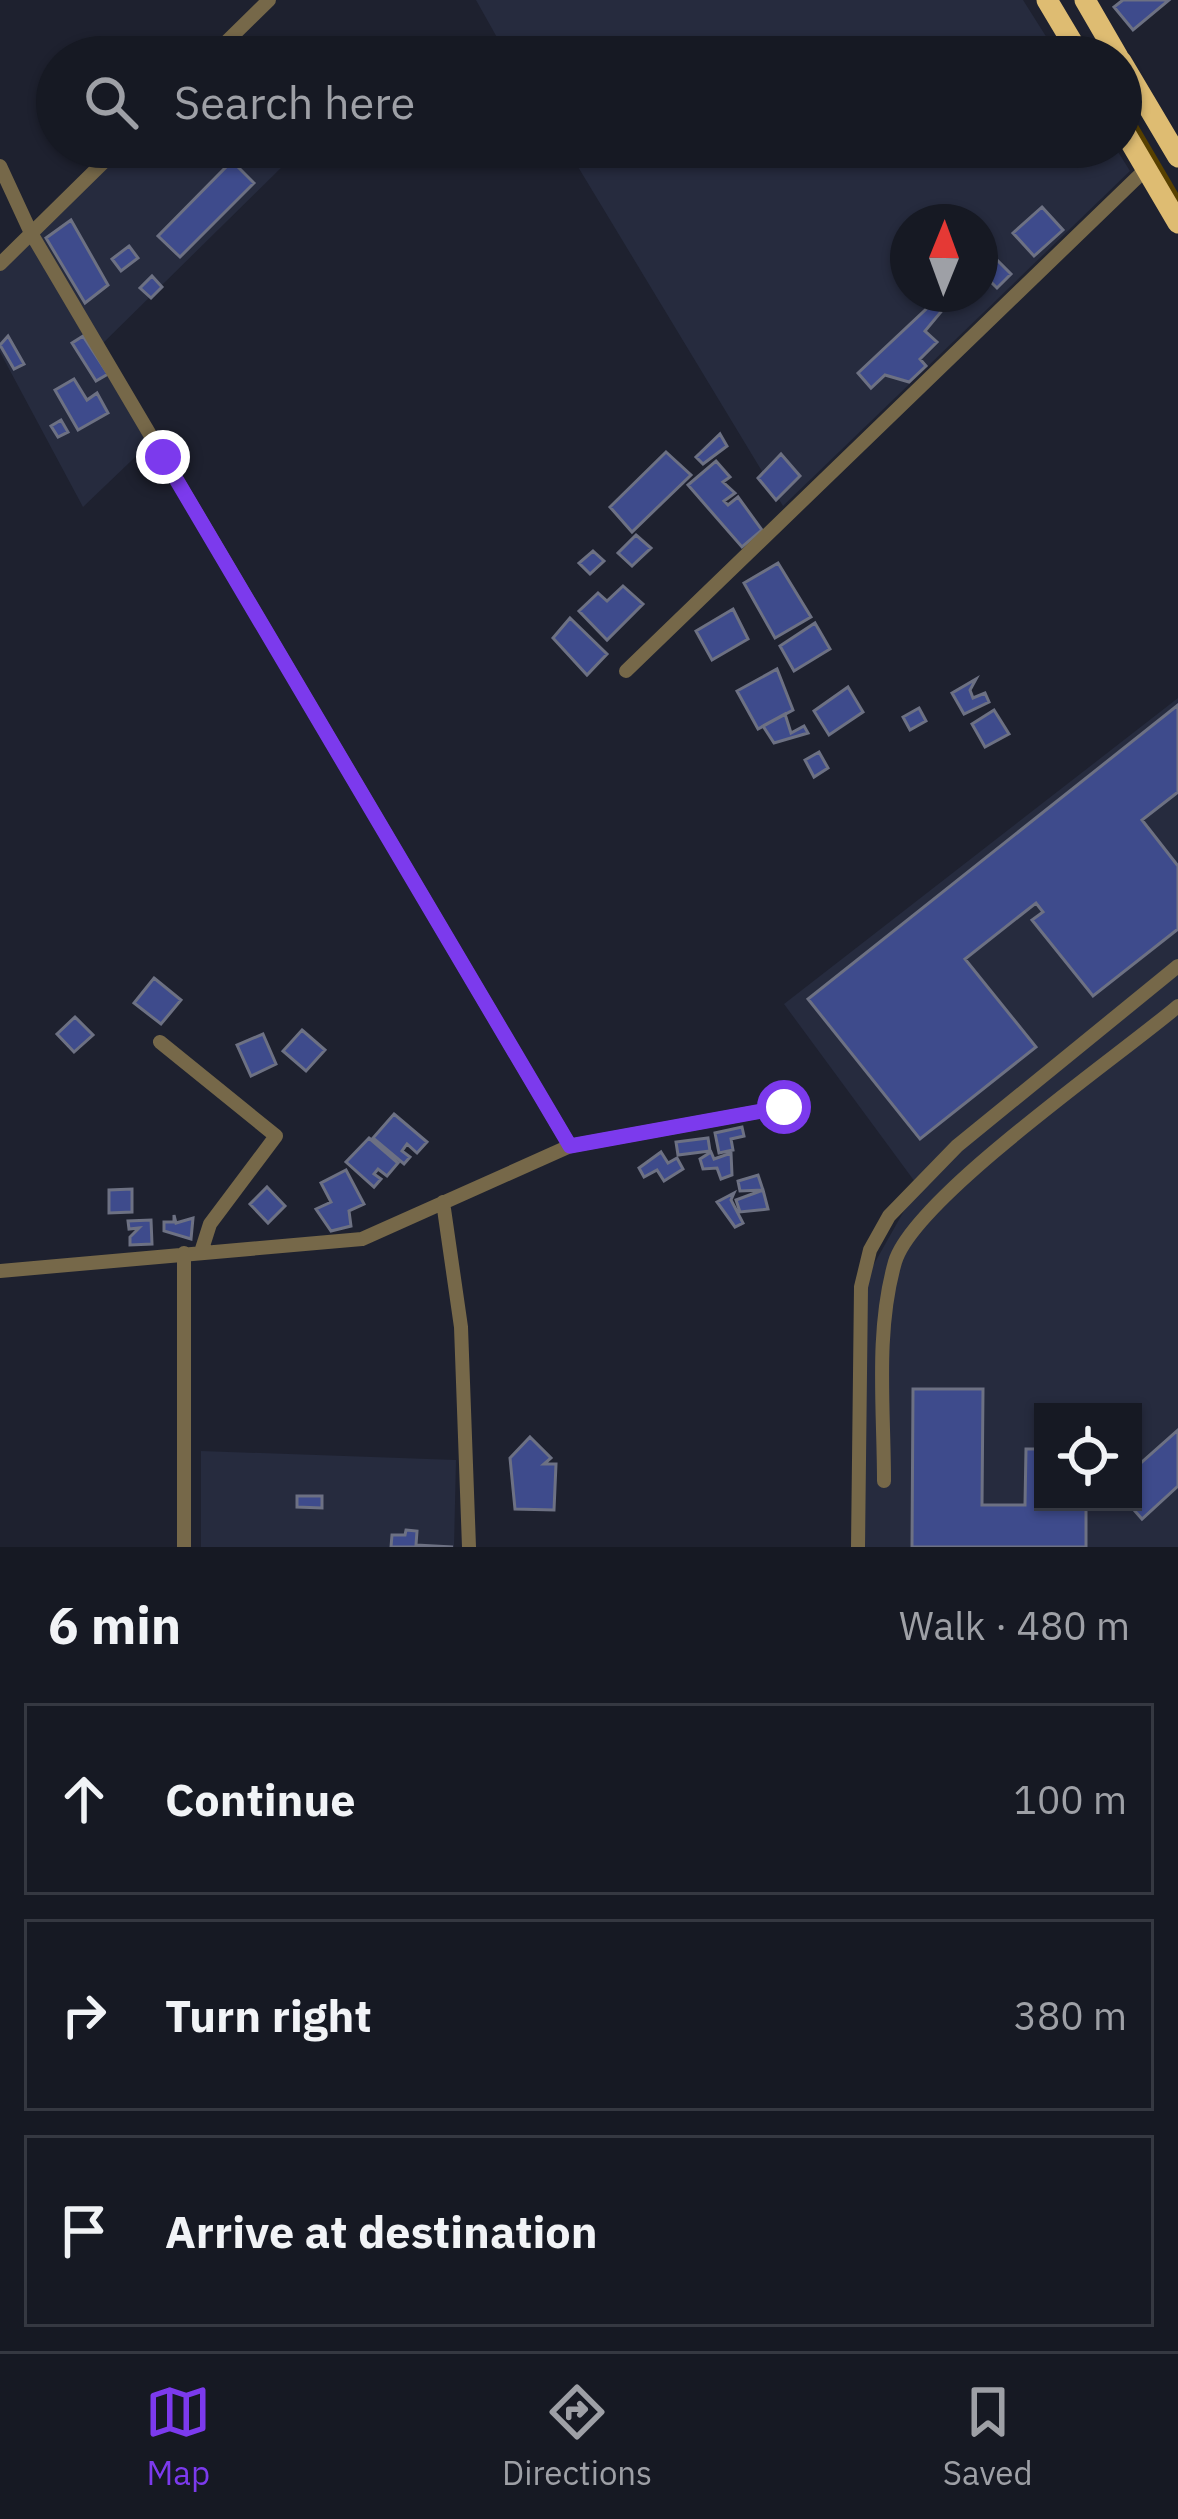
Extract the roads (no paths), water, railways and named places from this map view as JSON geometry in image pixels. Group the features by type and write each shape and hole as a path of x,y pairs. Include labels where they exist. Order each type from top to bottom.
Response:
{"highway":[{"path":"1047,0 1068,36"},
{"path":"1092,3 1108,36"},
{"path":"1142,97 1178,158"},
{"path":"1142,162 1178,223"}],"street":[{"path":"232,36 269,0"},
{"path":"0,166 31,233 570,1146"},
{"path":"0,264 98,168"},
{"path":"626,671 1146,169"},
{"path":"858,1547 861,1287 870,1250 890,1216 957,1146 1178,966"},
{"path":"884,1481 884,1315 896,1256 936,1200 1178,1006"},
{"path":"160,1042 276,1136 210,1224 202,1250"},
{"path":"0,1270 362,1239 570,1146 784,1107"},
{"path":"443,1202 461,1327 469,1547"},
{"path":"184,1253 184,1547"},
{"path":"860,1361 884,1360"}]}
